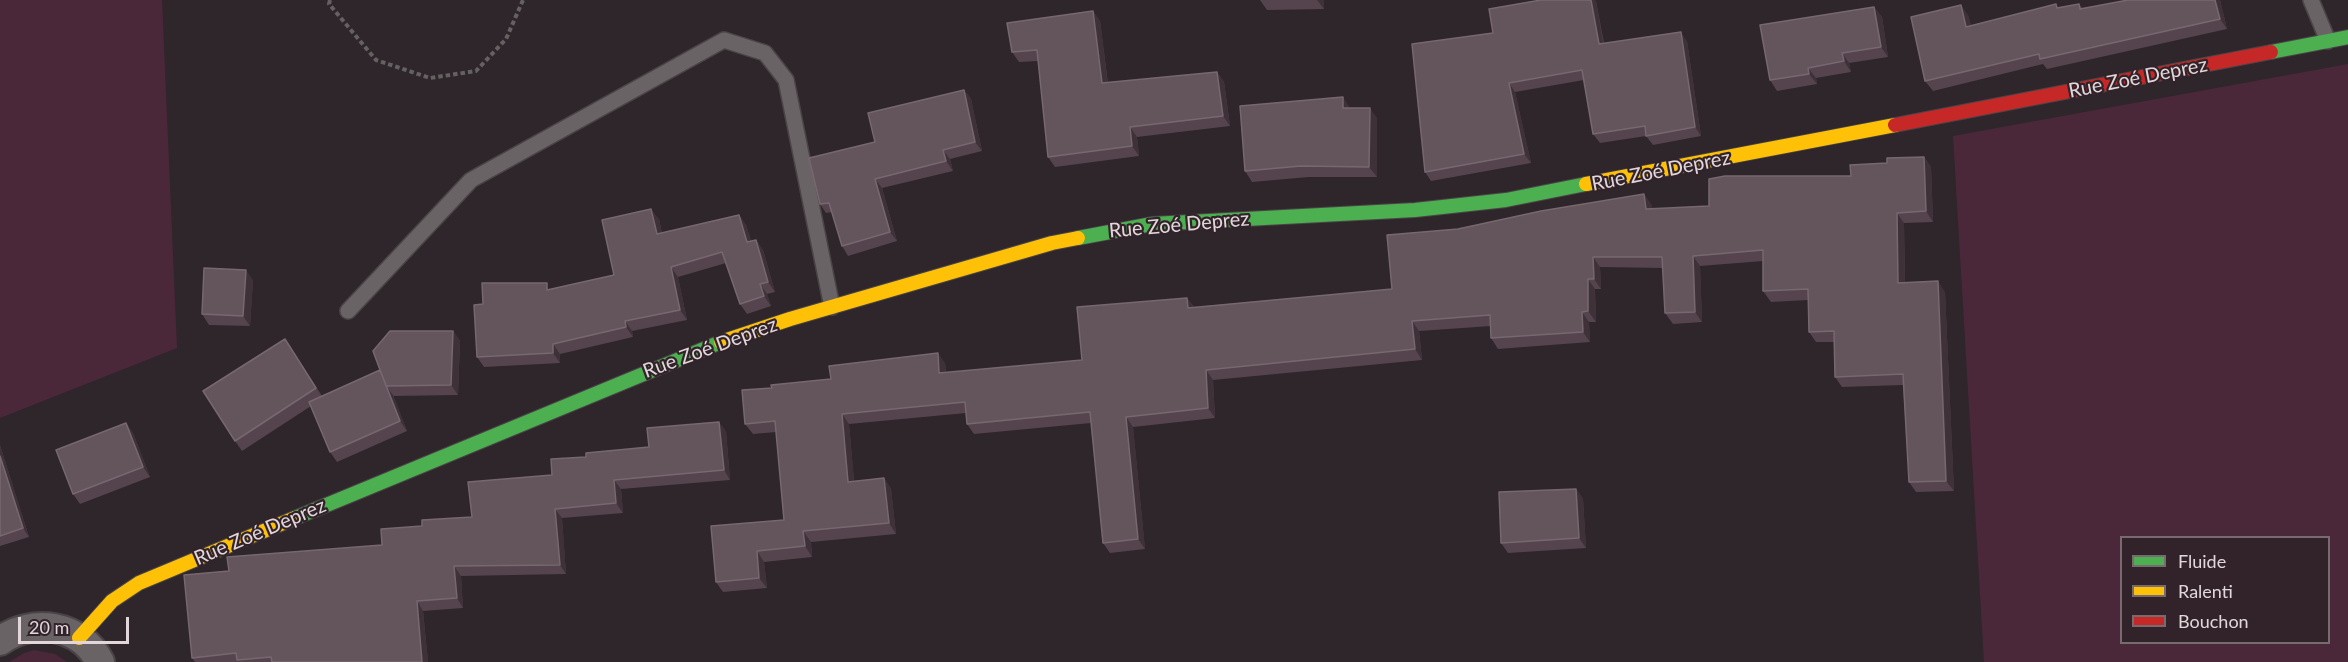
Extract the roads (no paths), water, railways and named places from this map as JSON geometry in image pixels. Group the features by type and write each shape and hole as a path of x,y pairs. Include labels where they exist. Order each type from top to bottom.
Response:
{"street":[{"name":"Rue Zoé Deprez","path":"79,638 111,601 139,583 675,360 832,307 1052,243 1100,232 1152,224 1415,210 1506,200 2348,37"},
{"path":"0,641 17,631 42,626 68,631 79,638 100,662"}],"lane":[{"path":"2311,0 2328,41"},
{"path":"348,311 471,180 724,40 765,53 786,80 832,307"}]}
